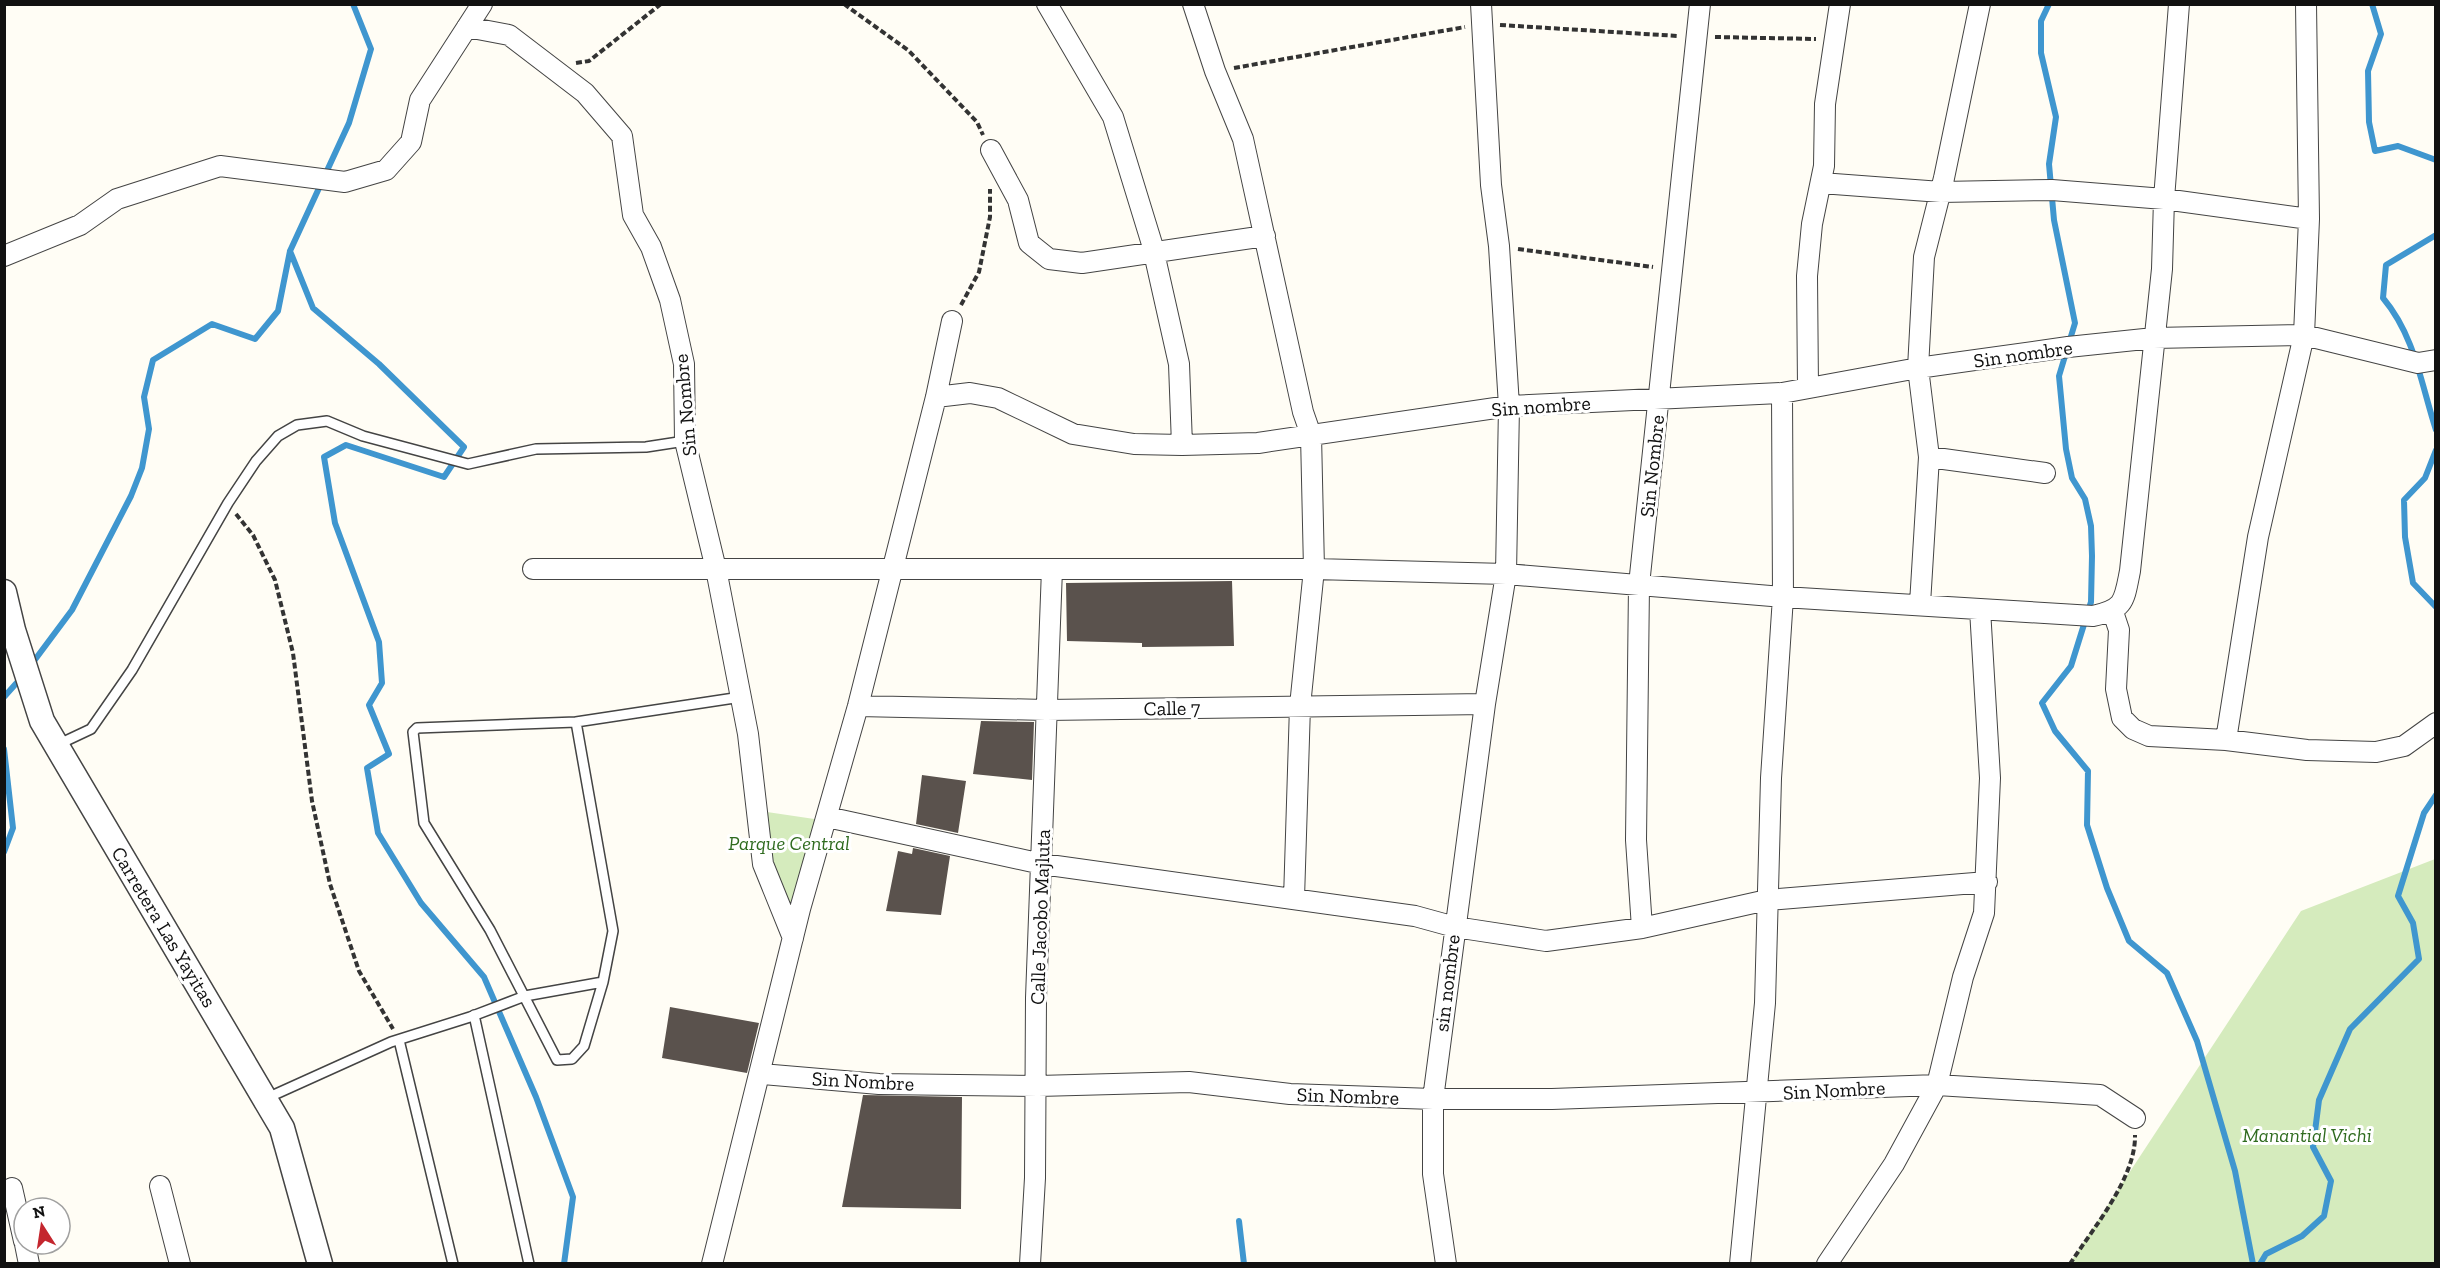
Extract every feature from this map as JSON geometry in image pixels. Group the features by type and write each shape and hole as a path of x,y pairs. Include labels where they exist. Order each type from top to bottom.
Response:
{"street":[{"path":"4,256 81,225 117,199 220,166 345,182 386,170 411,142 420,100 482,4"},
{"path":"1047,4 1113,117 1154,253 1179,364 1182,446"},
{"path":"1193,4 1215,71 1243,139 1303,412 1311,435 1314,569 1300,706 1294,899"},
{"name":"Sin Nombre","path":"1642,928 1636,840 1639,585 1700,4"},
{"path":"1808,388 1807,276 1812,224 1821,183 1825,104 1840,4"},
{"path":"1920,604 1929,457 1918,368 1924,257 1941,192 1980,4"},
{"path":"533,569 1314,569 1506,574 1783,597 2093,616 2113,612 2125,598 2130,571 2162,269 2164,199 2179,4"},
{"path":"2226,740 2258,537 2304,335 2309,219 2306,4"},
{"name":"sin nombre","path":"1446,1263 1433,1174 1433,1099 1485,704 1506,574 1509,406 1499,246 1491,185 1481,14"},
{"name":"Sin Nombre","path":"467,27 509,35 585,93 622,136 633,215 651,247 670,300 684,364 685,441 716,568 748,734 763,864 793,938"},
{"path":"991,150 1018,200 1029,243 1049,259 1082,263 1265,236"},
{"path":"1821,183 1941,192 2052,190 2164,199 2309,219"},
{"path":"712,1263 761,1074 793,938 858,706 936,397 952,321"},
{"name":"Sin nombre","path":"936,397 970,393 998,398 1073,434 1134,444 1182,446 1258,443 1509,406 1782,393 1918,368 2068,347 2154,338 2304,335 2418,363 2436,360"},
{"path":"1740,1263 1765,1004 1771,778 1783,597 1782,393"},
{"path":"1929,457 2045,472"},
{"name":"Calle Jacobo Majluta","path":"1030,1263 1038,1086 1036,998 1052,569"},
{"name":"Carretera Las Yayitas","path":"4,592 13,630 42,722 282,1128 320,1263"},
{"path":"1827,1263 1894,1164 1936,1085 1963,977 1984,913 1990,778 1980,609"},
{"path":"2113,612 2119,630 2116,689 2122,718 2133,729 2149,736 2226,740 2307,750 2376,752 2404,746 2436,723"},
{"name":"Calle 7","path":"858,706 1046,710 1485,704"},
{"name":"Sin Nombre","path":"827,817 1042,864 1415,916 1455,927 1546,941 1642,928 1767,900 1987,882"},
{"name":"Sin Nombre","path":"761,1074 879,1084 1038,1086 1189,1082 1290,1094 1433,1099 1755,1093 1936,1085 2100,1095 2135,1118"},
{"path":"160,1186 180,1263"},
{"path":"12,1188 14,1196"}],"lane":[{"path":"57,746 91,729 132,670 228,503 256,461 278,436 297,425 327,421 363,436 468,464 536,448 646,447 685,441"},
{"path":"576,722 613,931 603,982 584,1046 573,1059 557,1060 490,930 424,823 413,732 417,728 576,722 741,697"},
{"path":"266,1099 399,1040 525,996 603,982"},
{"path":"474,1015 529,1263"},
{"path":"399,1040 453,1263"}],"path":[{"path":"551,67 589,61 661,4"},
{"path":"844,4 908,50 977,122 991,150"},
{"path":"1215,71 1481,14 1698,37 1834,39"},
{"path":"952,321 979,272 990,217 990,183"},
{"path":"1499,246 1672,269"},
{"path":"228,503 253,535 275,580 293,653 312,801 330,884 359,972 399,1040"},
{"path":"2070,1263 2122,1184 2136,1152 2135,1118"}],"green space":[{"name":"Parque Central","path":"760,811 821,820 792,930 764,863"},
{"name":"Manantial Vichi","path":"2435,859 2435,1263 2070,1263 2301,911"}],"building":[{"path":"1232,581 1234,646 1142,647 1142,643 1067,641 1066,583"},
{"path":"981,721 1034,722 1032,780 973,774"},
{"path":"922,775 966,781 958,833 916,824"},
{"path":"913,848 950,856 941,915 886,911 898,851 912,854"},
{"path":"670,1007 759,1023 747,1073 662,1058"},
{"path":"863,1095 962,1097 961,1209 842,1207"}],"waterway":[{"path":"31,665 72,610 131,496 142,468 149,429 144,397 153,360 212,324 255,339 278,311 290,251 349,123 371,49 353,4"},
{"path":"2049,4 2041,21 2041,53 2056,117 2049,164 2054,220 2075,323 2059,376 2066,449 2072,478 2085,499 2091,526 2092,556 2091,602 2071,666 2042,703 2055,731 2088,771 2087,825 2107,888 2129,941 2167,973 2197,1041 2235,1171 2253,1264"},
{"path":"2372,4 2381,34 2368,71 2369,122 2375,151 2398,146 2436,160"},
{"path":"2436,235 2386,265 2383,298 2403,328 2410,344 2436,430"},
{"path":"290,251 313,308 379,364 464,447 444,477 346,445 324,457 335,523 379,642 382,683 369,705 389,754 367,768 378,833 421,903 484,977 536,1097 573,1197 564,1264"},
{"path":"2436,450 2425,478 2404,500 2405,537 2413,583 2436,607"},
{"path":"4,697 21,678"},
{"path":"4,749 13,828 4,852"},
{"path":"2260,1264 2266,1254 2302,1236 2324,1216 2331,1181 2313,1147 2319,1100 2350,1029 2419,959 2413,923 2398,896 2424,813 2436,795"},
{"path":"1239,1221 1244,1264"}]}
